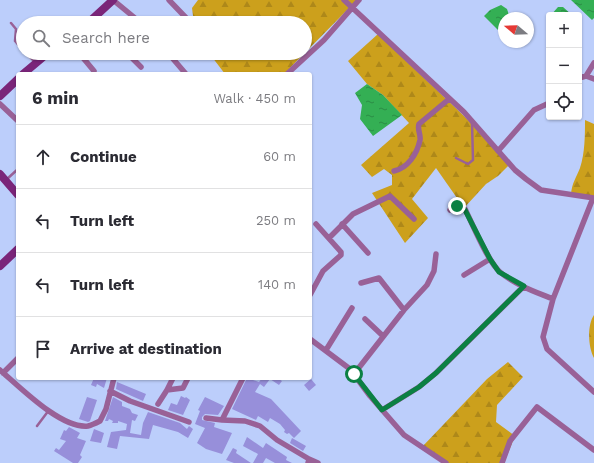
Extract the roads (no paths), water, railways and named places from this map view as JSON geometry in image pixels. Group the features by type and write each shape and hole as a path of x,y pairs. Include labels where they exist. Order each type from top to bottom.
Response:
{"street":[{"path":"98,16 113,0 132,16"},
{"path":"169,0 184,16"},
{"path":"344,0 450,99 472,121 515,170 541,190 593,198 553,299 543,337 544,344 547,349 594,392"},
{"path":"312,51 324,40 359,0"},
{"path":"26,72 39,60"},
{"path":"85,60 94,71"},
{"path":"134,60 141,67"},
{"path":"174,60 184,72"},
{"path":"289,72 302,60"},
{"path":"586,76 594,63"},
{"path":"582,77 586,76 594,79"},
{"path":"0,96 16,81"},
{"path":"394,171 404,168 412,157 420,138 417,129 419,124 450,99"},
{"path":"0,104 16,119"},
{"path":"498,151 534,110 546,104"},
{"path":"2,177 16,193"},
{"path":"329,238 353,214 390,196 414,219"},
{"path":"450,210 457,206 465,210 490,259 499,272 524,286 553,299"},
{"path":"312,291 323,271 341,255 341,252 316,224"},
{"path":"342,224 368,253"},
{"path":"0,266 16,252"},
{"path":"354,374 404,310 431,280 436,254"},
{"path":"464,275 490,259"},
{"path":"361,283 379,278 404,310"},
{"path":"382,410 419,387 436,373 524,286"},
{"path":"326,350 352,308"},
{"path":"365,319 383,336"},
{"path":"312,340 354,374 404,435 446,463"},
{"path":"16,360 2,372 49,410 63,420 74,424 89,426 100,421 106,409 113,380"},
{"path":"158,404 168,390 172,380"},
{"path":"168,390 183,388 187,380"},
{"path":"222,420 242,380"},
{"path":"110,391 130,401 189,422"},
{"path":"502,463 510,441 537,408 594,450"},
{"path":"206,418 245,421 260,426 277,440 308,461 318,463"}],"lane":[{"path":"11,23 16,30 16,42"},
{"path":"32,60 35,63"},
{"path":"456,158 468,164 474,160 472,121"},
{"path":"2,177 16,169"},
{"path":"37,426 49,410"}],"water":[{"path":"571,0 594,0 594,18 592,20"},
{"path":"501,5 507,9 508,12 498,12 498,30 484,16 490,10"},
{"path":"558,7 563,7 569,12 554,12"},
{"path":"367,84 383,95 402,115 373,136 360,119 362,105 355,93"}]}
